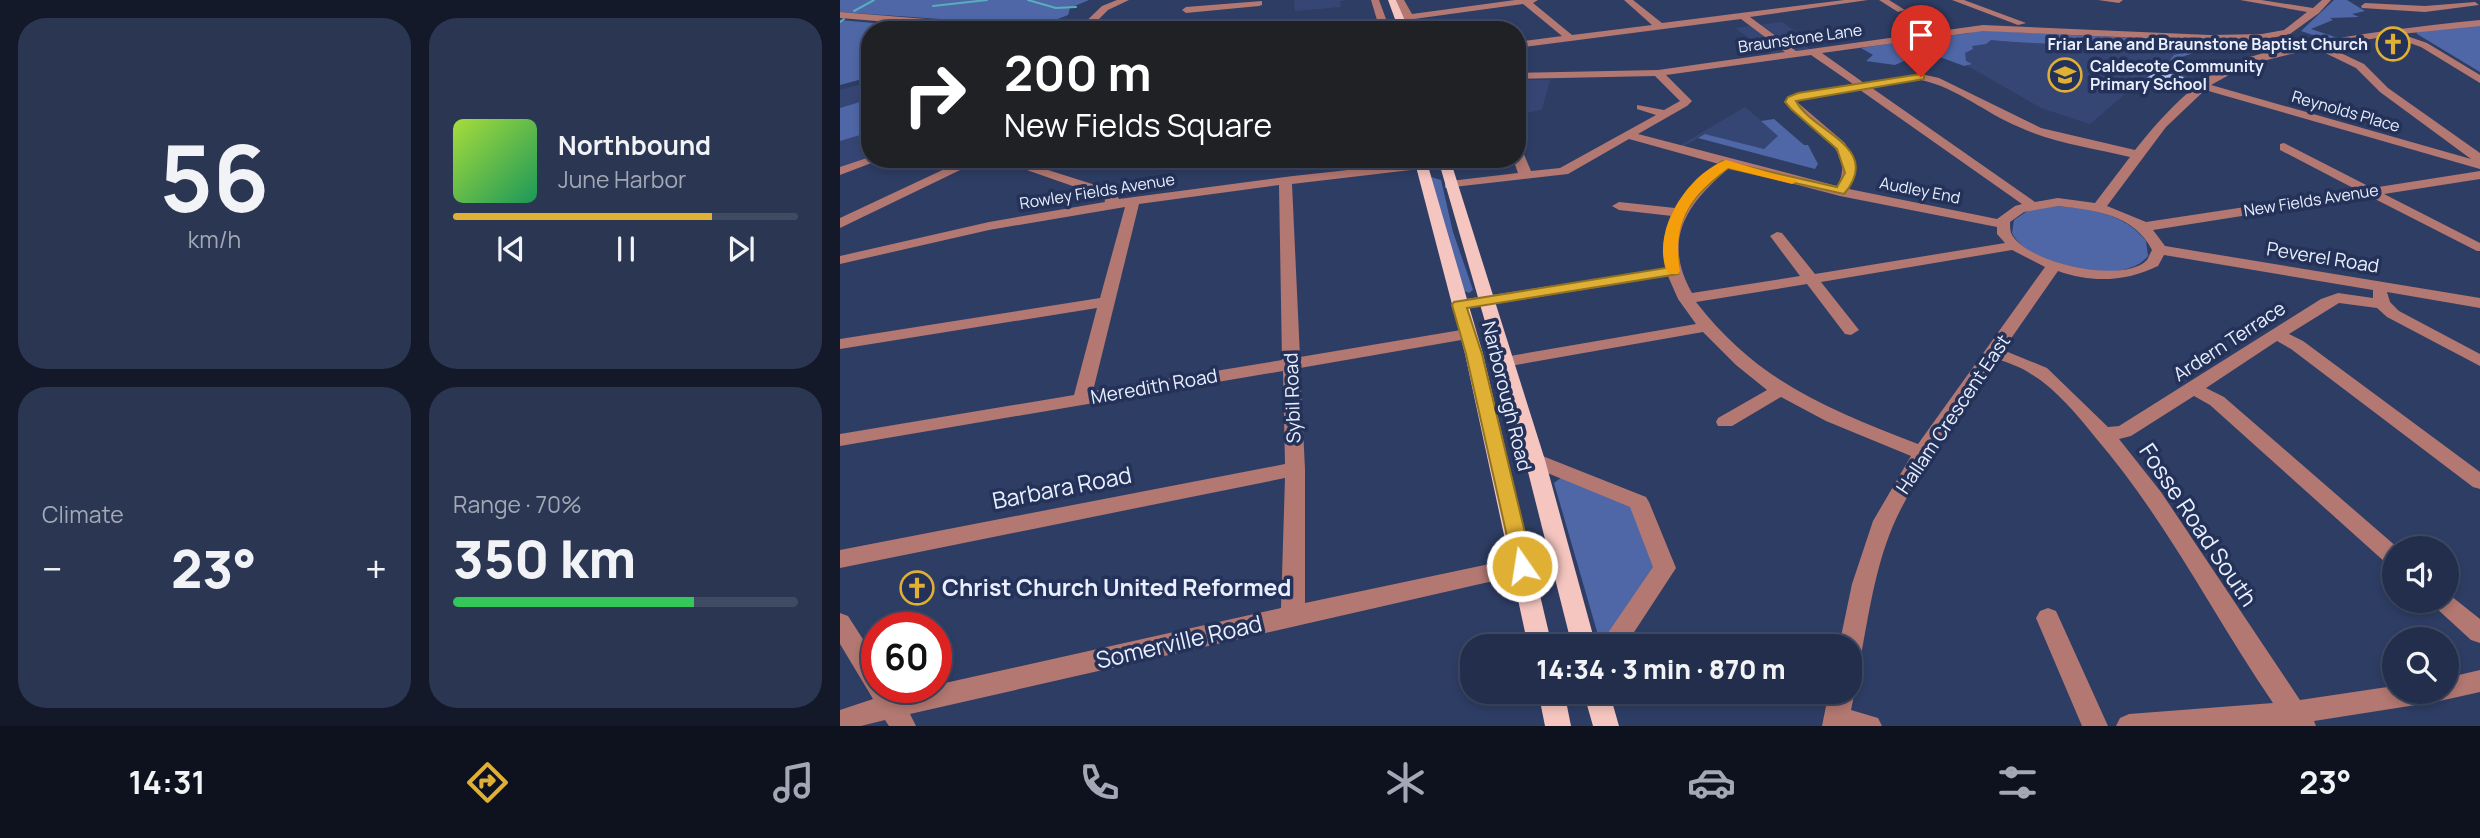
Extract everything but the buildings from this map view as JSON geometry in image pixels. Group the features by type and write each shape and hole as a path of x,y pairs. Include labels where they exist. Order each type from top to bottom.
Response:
{"main road":[{"path":"1384,0 1391,21"},
{"path":"1392,0 1401,21"},
{"name":"Narborough Road","path":"1423,168 1467,334 1537,634"},
{"name":"Narborough Road","path":"1446,168 1535,460 1581,634"},
{"path":"1554,704 1559,726"},
{"path":"1600,704 1606,726"}],"street":[{"path":"1091,21 1105,8 1125,0"},
{"path":"1374,0 1382,21"},
{"path":"1400,0 1410,21"},
{"path":"1628,0 1658,26"},
{"path":"1753,0 1771,12"},
{"path":"1526,44 1864,0"},
{"path":"1883,0 1901,10"},
{"path":"1956,0 2030,28"},
{"path":"2102,0 2119,0"},
{"path":"2244,0 2316,11"},
{"name":"Braunstone Lane","path":"1526,76 1658,73 1965,30 2030,28 2262,37 2287,32 2327,0"},
{"path":"2355,0 2386,24 2480,80"},
{"path":"1409,17 1529,1 1569,37"},
{"path":"1185,10 1260,5"},
{"path":"2365,6 2425,9 2475,5"},
{"path":"840,15 914,21"},
{"path":"1744,16 1795,55"},
{"path":"2099,207 2173,113 2202,86 2224,71 2276,52 2320,44 2386,24 2409,30 2480,23"},
{"path":"2287,32 2320,44 2360,66 2384,90 2480,159"},
{"path":"1814,52 2031,204"},
{"path":"1450,185 1563,171 1686,101 1658,73"},
{"path":"1840,192 1851,173 1846,154 1841,146 1790,102 1798,96 1921,77 1941,81 2025,125 2138,155"},
{"name":"Reynolds Place","path":"2202,86 2458,160 2477,172"},
{"path":"1641,107 1666,114"},
{"name":"Audley End","path":"1629,135 1726,164 1840,192 2001,224"},
{"path":"2284,147 2477,247"},
{"path":"840,172 861,164"},
{"path":"1726,164 1696,188 1679,213 1671,231 1673,271 1686,299 1705,327 1780,390 1841,420 1922,453"},
{"path":"840,224 957,168"},
{"path":"1029,168 1109,194 1112,197 1112,205"},
{"name":"Rowley Fields Avenue","path":"840,260 974,228 1112,205 1380,168"},
{"path":"1523,168 1526,176"},
{"name":"New Fields Avenue","path":"2143,227 2477,172"},
{"name":"Sybil Road","path":"1285,182 1295,469 1293,615"},
{"path":"2058,201 2099,207 2143,227 2156,240 2159,250 2153,263 2131,273 2092,275 2053,267 2030,258 2013,246 2003,234 2001,224 2005,216 2018,207 2031,204 2058,201"},
{"path":"1082,399 1133,202"},
{"path":"1619,206 1679,213"},
{"path":"1777,236 1851,330"},
{"path":"1686,299 2013,246"},
{"name":"Peverel Road","path":"2159,250 2480,303"},
{"name":"Hallam Crescent East","path":"1853,634 1863,584 1884,521 1922,453 2053,267"},
{"path":"1459,305 1673,271"},
{"path":"2378,286 2382,304 2393,314 2480,361"},
{"name":"Ardern Terrace","path":"2103,434 2124,432 2327,302 2338,298 2382,304"},
{"path":"840,344 1105,302"},
{"path":"1504,362 1705,327"},
{"name":"Meredith Road","path":"840,440 1467,334"},
{"path":"2277,335 2298,345 2480,482"},
{"name":"Fosse Road South","path":"1993,353 2017,360 2045,375 2103,434 2152,495 2298,720"},
{"path":"2195,389 2217,401 2382,546"},
{"path":"1726,422 1780,390"},
{"name":"Narborough Road","path":"1535,460 1639,502 1665,568 1619,634"},
{"name":"Barbara Road","path":"840,559 1295,469"},
{"name":"Somerville Road","path":"840,722 892,707 1293,615 1560,558"},
{"path":"2458,613 2480,633"},
{"path":"2048,618 2095,726"},
{"path":"840,623 861,657"},
{"path":"2459,686 2480,681"},
{"path":"2129,726 2298,720 2382,702"},
{"path":"1839,704 1836,722 1869,726"}],"shaded area":[{"path":"840,0 1089,0 1070,8 1068,15 1053,21 969,21 840,12"},
{"path":"1294,0 1348,0 1340,1 1341,7 1295,11"},
{"path":"2334,0 2347,0 2365,11 2352,14 2359,17 2330,18 2333,20 2311,29 2341,39 2327,40 2301,31"},
{"path":"840,20 861,22 861,79 840,85"},
{"path":"1782,22 1810,41 1801,43 1810,49 1771,54 1735,28"},
{"path":"2480,25 2480,72 2417,34 2417,31"},
{"path":"1975,30 2173,40 2225,39 2258,46 2218,46 2170,60 2174,55 2190,50 1991,40 1986,44 1972,46 1973,49 1965,53 1966,61 1972,64 1964,66 1940,57 1906,60 1895,65 1866,61 1873,55 1861,48 1920,39 1923,41"},
{"name":"Caldecote Community Primary School","path":"1998,38 2183,46 2190,54 2158,68 2193,78 2179,90 2140,81 2090,124 2041,108 1938,49"},
{"path":"1526,80 1550,80 1542,109 1526,113"},
{"path":"861,84 861,162 840,169 840,90"},
{"path":"861,102 861,135 840,141 840,108"},
{"path":"1745,107 1779,136 1778,139 1764,149 1705,134 1682,147 1679,146"},
{"path":"1774,119 1804,145 1808,145 1818,164 1815,169 1698,138 1705,134 1764,149 1778,136 1761,121"},
{"path":"1431,177 1441,180 1453,232 1473,290 1469,293 1464,291"},
{"path":"2054,206 2092,210 2117,218 2128,224 2146,241 2148,256 2136,266 2119,271 2098,272 2056,264 2037,255 2022,245 2012,233 2014,220 2029,210"},
{"path":"1562,477 1631,506 1657,570 1612,634 1598,634 1554,483"}],"waterway":[{"path":"854,11 874,0"},
{"path":"933,6 987,0"},
{"path":"1028,0 1056,8 1076,7"},
{"path":"840,22 844,19"}],"slow traffic":[{"path":"1673,271 1671,231 1679,213 1696,188 1713,173 1726,164 1792,181"}],"place":[{"name":"Friar Lane and Braunstone Baptist Church","path":"2393,44"},
{"name":"Caldecote Community Primary School","path":"2065,75"},
{"name":"Christ Church United Reformed","path":"917,588"}],"route":[{"path":"1522,566 1474,354 1459,305 1673,271 1671,231 1679,213 1696,188 1726,164 1840,192 1851,173 1846,154 1841,146 1795,107 1790,102 1791,99 1921,77"}]}
